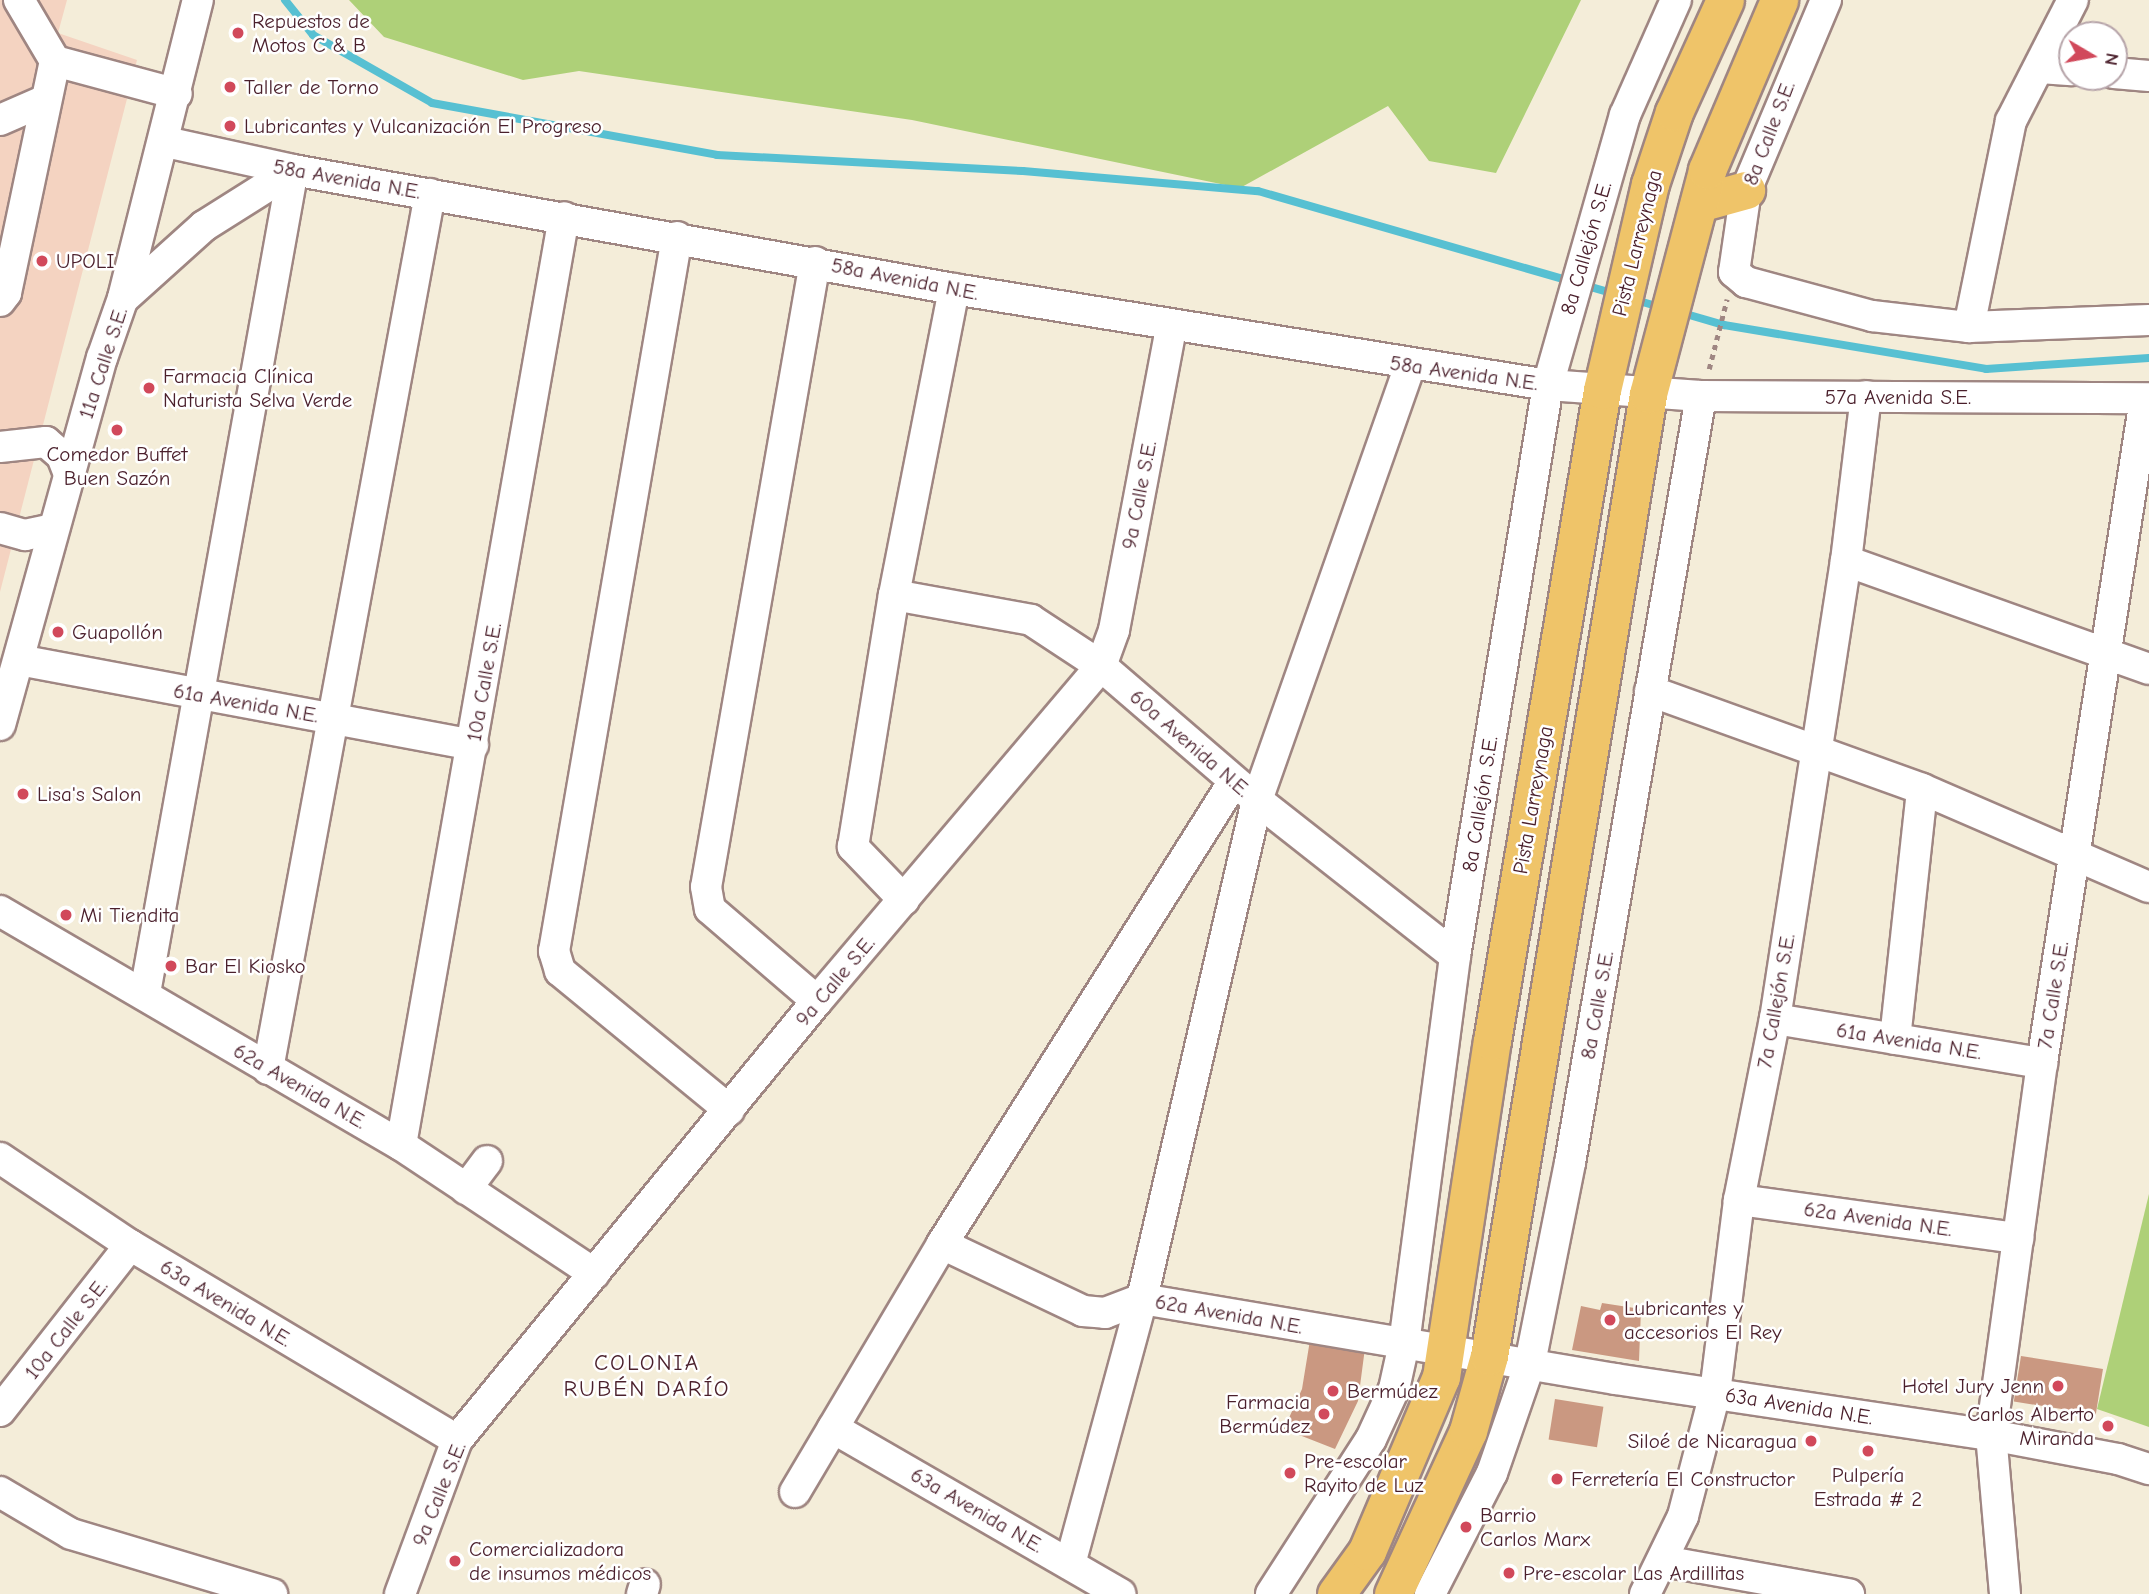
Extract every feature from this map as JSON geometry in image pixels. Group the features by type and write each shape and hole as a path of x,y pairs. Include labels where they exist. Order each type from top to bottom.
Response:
{"main road":[{"name":"Pista Larreynaga","path":"1336,1594 1367,1551 1399,1482 1433,1402 1448,1349 1492,1041 1602,390 1650,184 1674,112 1726,0"},
{"name":"Pista Larreynaga","path":"1393,1594 1468,1431 1489,1356 1648,394 1661,335 1707,170 1779,0"},
{"path":"1699,203 1746,190"}],"street":[{"path":"0,301 6,293 55,61 19,0"},
{"name":"11a Calle S.E.","path":"0,724 69,474 124,298 166,142 198,0"},
{"name":"8a Callejón S.E.","path":"1271,1594 1371,1438 1394,1389 1404,1344 1455,956 1548,385 1580,261 1625,115 1676,0"},
{"name":"8a Calle S.E.","path":"1730,286 1746,190 1826,0"},
{"path":"1969,327 2011,121 2073,0"},
{"path":"55,61 177,94"},
{"path":"2040,68 2058,69"},
{"path":"2128,74 2149,75"},
{"path":"0,120 46,100"},
{"name":"58a Avenida N.E.","path":"166,142 293,170 1171,327 1548,385 1648,394"},
{"path":"124,298 204,226 293,170"},
{"path":"145,993 293,170"},
{"path":"268,1069 430,194"},
{"name":"10a Calle S.E.","path":"401,1146 564,218"},
{"path":"677,237 554,946 560,971 729,1110"},
{"path":"815,262 706,887 710,909 817,1001"},
{"path":"1730,286 1746,282 1872,316 1969,327 2149,320"},
{"path":"904,901 853,847 894,595 954,289"},
{"name":"9a Calle S.E.","path":"400,1594 457,1440 817,1001 1101,666 1114,630 1171,327"},
{"path":"1070,1564 1142,1299 1257,800 1410,365"},
{"path":"0,447 46,443 72,420 97,379"},
{"name":"57a Avenida S.E.","path":"1648,394 2147,398"},
{"name":"8a Calle S.E.","path":"1430,1594 1492,1473 1530,1363 1570,1163 1701,396"},
{"name":"7a Callejón S.E.","path":"1645,1594 1663,1561 1699,1469 1716,1393 1739,1200 1775,1019 1846,561 1866,396"},
{"name":"7a Calle S.E.","path":"2005,1594 1991,1435 2042,1063 2147,398"},
{"path":"46,443 62,456 69,474"},
{"path":"12,532 53,529"},
{"path":"12,532 44,561"},
{"path":"1846,561 2149,669"},
{"name":"60a Avenida N.E.","path":"894,595 1031,620 1101,666 1257,800 1455,956"},
{"name":"61a Avenida N.E.","path":"19,660 473,745"},
{"path":"1650,691 1922,789 2075,852 2149,887"},
{"path":"795,1492 942,1244 1234,780"},
{"path":"1895,1038 1922,789"},
{"name":"62a Avenida N.E.","path":"0,911 145,993 268,1069 401,1146 594,1273"},
{"name":"61a Avenida N.E.","path":"1775,1019 2042,1063"},
{"name":"63a Avenida N.E.","path":"0,1158 130,1245 457,1440"},
{"path":"466,1189 487,1161"},
{"name":"62a Avenida N.E.","path":"1739,1200 2018,1238"},
{"name":"62a Avenida N.E.","path":"942,1244 1083,1311 1105,1313 1142,1299 1404,1344 1448,1349"},
{"name":"10a Calle S.E.","path":"0,1411 130,1245"},
{"name":"63a Avenida N.E.","path":"1448,1349 1991,1435 2118,1459 2149,1469"},
{"name":"63a Avenida N.E.","path":"833,1428 1120,1594"},
{"path":"0,1492 71,1534 272,1594"},
{"path":"1663,1561 1849,1594"}],"path":[{"path":"1714,349 1730,286"}],"shaded area":[{"name":"UPOLI","path":"0,0 67,0 58,33 137,60 0,592"}],"green space":[{"path":"349,0 1581,0 1496,173 1429,161 1388,106 1240,188 912,120 579,71 523,80 384,37"},
{"path":"2149,1194 2149,1427 2097,1409"}],"building":[{"path":"1602,1303 1641,1309 1639,1361 1572,1350 1581,1306 1600,1310"},
{"path":"1310,1340 1365,1348 1358,1401 1335,1449 1284,1429 1302,1389"},
{"name":"Hotel Jury Jenn","path":"2021,1356 2103,1369 2096,1414 2014,1401"},
{"path":"1555,1399 1603,1407 1597,1447 1549,1439"}],"waterway":[{"path":"285,0 313,35 432,103 717,155 1023,171 1258,191 1616,294"},
{"path":"1632,299 1660,307"},
{"path":"1679,312 1724,325 1986,369 2149,358"}],"place":[{"name":"Repuestos de Motos C & B","path":"238,33"},
{"name":"Taller de Torno","path":"230,87"},
{"name":"Lubricantes y Vulcanización El Progreso","path":"230,126"},
{"name":"UPOLI","path":"42,261"},
{"name":"Farmacia Clínica Naturista Selva Verde","path":"149,388"},
{"name":"Comedor Buffet Buen Sazón","path":"117,430"},
{"name":"Guapollón","path":"58,632"},
{"name":"Lisa's Salon","path":"23,794"},
{"name":"Mi Tiendita","path":"66,915"},
{"name":"Bar El Kiosko","path":"171,966"},
{"name":"Lubricantes y accesorios El Rey","path":"1610,1320"},
{"name":"Hotel Jury Jenn","path":"2058,1386"},
{"name":"Bermúdez","path":"1333,1391"},
{"name":"Farmacia Bermúdez","path":"1324,1414"},
{"name":"Carlos Alberto Miranda","path":"2108,1426"},
{"name":"Siloé de Nicaragua","path":"1811,1441"},
{"name":"Pulpería Estrada # 2","path":"1868,1451"},
{"name":"Pre-escolar Rayito de Luz","path":"1290,1473"},
{"name":"Ferretería El Constructor","path":"1557,1479"},
{"name":"Barrio Carlos Marx","path":"1466,1527"},
{"name":"Comercializadora de insumos médicos","path":"455,1561"},
{"name":"Pre-escolar Las Ardillitas","path":"1509,1573"}],"district":[{"name":"COLONIA RUBÉN DARÍO","path":"647,1376"}]}
